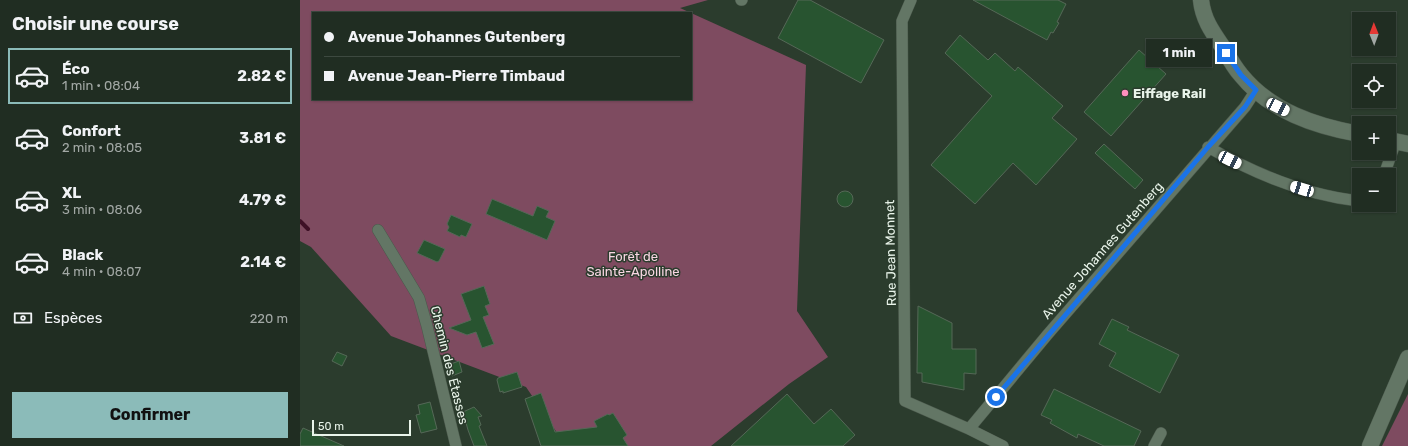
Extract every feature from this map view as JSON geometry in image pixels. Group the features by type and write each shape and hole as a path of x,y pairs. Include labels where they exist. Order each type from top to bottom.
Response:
{"street":[{"name":"Rue Jean Monnet","path":"911,0 902,21 905,401 970,429 1003,446"},
{"path":"1201,0 1205,21 1241,75 1256,90 1278,107 1304,119 1330,129 1352,133"},
{"name":"Avenue Johannes Gutenberg","path":"970,429 1208,147 1245,107 1256,90"},
{"path":"1387,168 1398,142"},
{"path":"1208,147 1254,171 1288,184 1331,198 1352,200"},
{"name":"Chemin des Étasses","path":"378,230 418,298 428,326 456,446"},
{"path":"1370,446 1408,358"},
{"path":"1154,446 1161,433"}],"green space":[{"name":"Forêt de Sainte-Apolline","path":"300,0 708,0 680,8 689,12 312,12 312,100 692,100 692,13 806,65 797,311 828,357 789,384 711,446 566,446 526,387 391,336 311,247 300,241"},
{"path":"1408,394 1408,446 1382,446"}],"building":[{"path":"798,0 810,0 884,40 861,83 778,38"},
{"path":"973,0 1058,0 1066,4 1057,22 1059,23 1053,33 1051,32 1047,40"},
{"path":"960,35 988,60 995,53 1015,71 1018,67 1063,106 1052,118 1077,139 1036,185 1013,163 975,204 931,165 992,96 945,53"},
{"name":"Eiffage Rail","path":"1139,50 1166,74 1111,136 1084,112"},
{"path":"1104,144 1143,180 1135,189 1095,153"},
{"path":"842,191 848,191 853,196 851,205 848,207 842,207 837,202 837,196"},
{"path":"492,199 533,216 537,206 549,211 546,217 555,221 547,240 486,214"},
{"path":"451,215 472,224 466,237 461,235 460,237 447,231 449,227 447,224"},
{"path":"424,240 445,249 439,261 437,262 417,253"},
{"path":"484,286 490,304 485,306 489,315 483,317 494,344 482,348 476,332 467,335 449,328 471,320 461,294"},
{"path":"918,306 952,323 952,349 976,349 976,374 964,373 964,390 922,382 922,373 917,373"},
{"path":"1112,319 1129,327 1127,330 1179,355 1160,393 1109,366 1116,353 1099,344"},
{"path":"337,352 347,356 342,366 332,361"},
{"path":"459,361 462,372 452,376 448,365"},
{"path":"517,372 522,387 503,393 503,391 500,392 497,380 498,378"},
{"path":"1054,389 1141,431 1134,446 1104,446 1078,434 1077,438 1050,423 1052,420 1041,415"},
{"path":"541,393 555,432 597,427 594,421 613,413 627,435 623,438 628,446 541,446 525,399"},
{"path":"787,394 814,424 831,409 855,435 843,446 731,446"},
{"path":"430,402 437,429 421,433 416,415 420,414 418,405"},
{"path":"474,407 482,416 478,417 481,425 479,426 487,446 474,446 468,430 463,412"},
{"path":"303,428 344,446 300,446 300,434"}],"waterway":[{"path":"300,221 308,229"}],"place":[{"name":"Eiffage Rail","path":"1125,93"}],"route":[{"path":"996,397 1208,147 1245,107 1256,90 1241,75 1226,53"}]}
